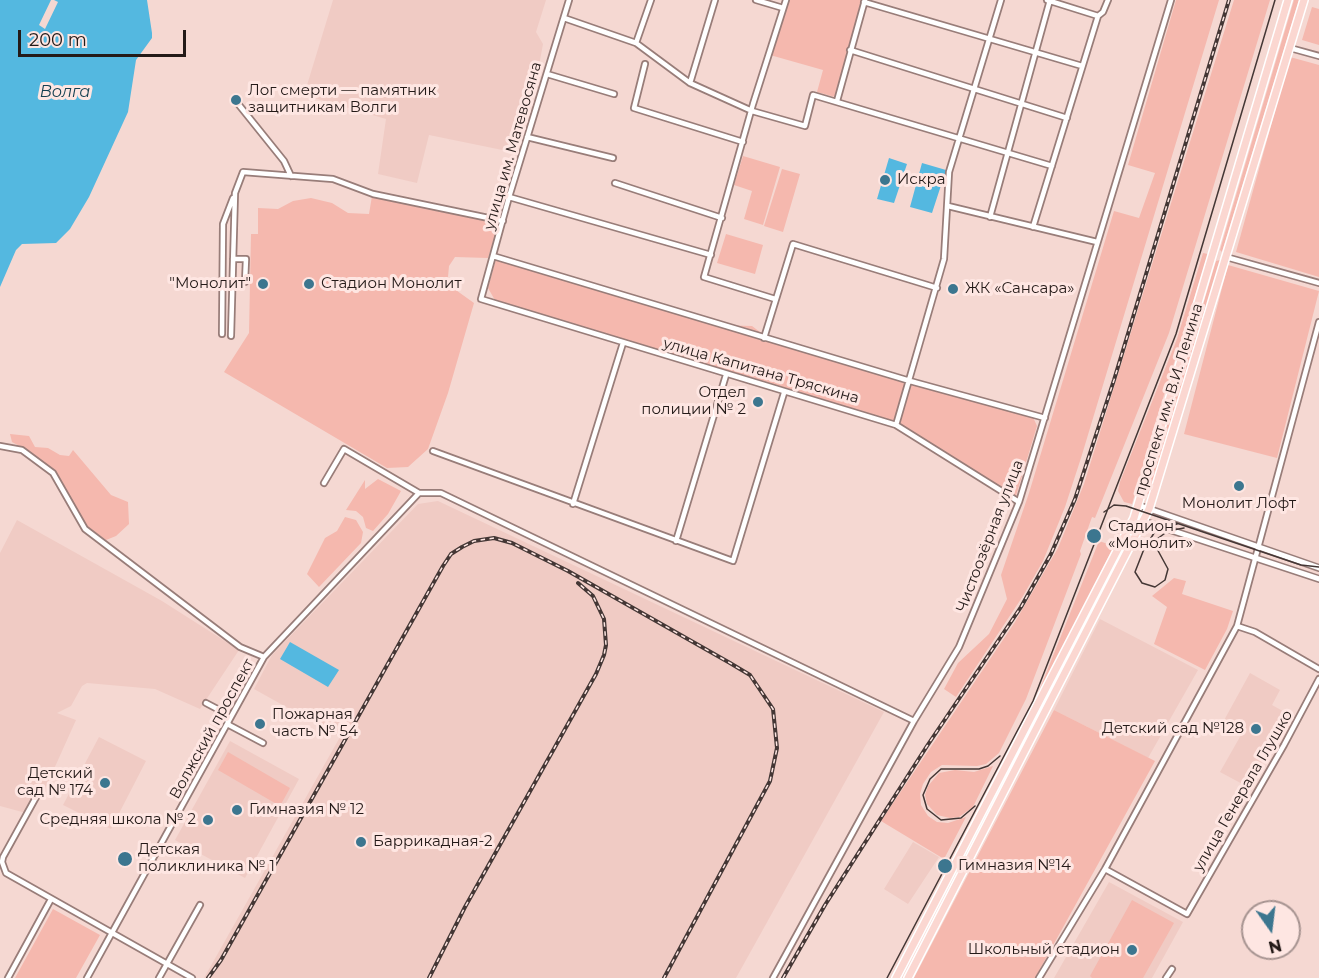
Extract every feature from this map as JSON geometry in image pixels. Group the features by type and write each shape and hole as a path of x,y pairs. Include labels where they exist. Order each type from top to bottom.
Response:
{"main road":[{"name":"проспект им. В.И. Ленина","path":"896,978 1134,518 1288,0"},
{"name":"проспект им. В.И. Ленина","path":"908,978 1149,509 1304,0"},
{"path":"1213,254 1226,257"}],"street":[{"name":"улица им. Матевосяна","path":"481,299 509,197 569,0"},
{"path":"636,43 651,0"},
{"path":"690,83 715,0"},
{"path":"756,0 783,8"},
{"path":"775,299 704,277 786,0"},
{"path":"896,425 944,259 950,172 1001,0"},
{"path":"990,217 1022,104 1026,77 1036,52 1049,0 1098,16"},
{"path":"1033,227 1098,16 1103,12 1108,0"},
{"name":"Чистоозёрная улица","path":"773,978 914,721 959,647 1019,501 1171,0"},
{"path":"837,101 865,1 1082,66"},
{"path":"564,18 636,43 690,83 752,111 805,126 813,95 1052,166"},
{"path":"1290,48 1319,56"},
{"path":"850,50 1067,118"},
{"path":"645,64 634,108 743,142"},
{"path":"547,74 614,94"},
{"path":"239,105 284,160 291,176"},
{"path":"527,137 613,158"},
{"path":"222,334 223,224 243,172 333,179 373,194 503,221"},
{"path":"615,183 722,219"},
{"path":"231,336 235,193"},
{"path":"509,197 711,255"},
{"path":"948,206 1097,242"},
{"path":"223,224 234,224"},
{"path":"764,338 793,244 937,288"},
{"path":"493,256 910,381 1045,418"},
{"path":"1226,257 1319,283"},
{"path":"233,259 246,260 245,282 233,282"},
{"path":"233,271 245,271"},
{"name":"улица Капитана Тряскина","path":"481,299 784,393 854,410 896,425 1019,501"},
{"path":"1039,978 1105,869 1237,626 1319,322"},
{"path":"573,504 623,343"},
{"path":"676,541 726,375"},
{"path":"433,451 733,561 784,393"},
{"path":"0,446 22,450 53,473 85,529 240,647 264,657"},
{"path":"324,483 344,449 419,493 441,493 914,721"},
{"name":"Волжский проспект","path":"87,978 229,725 264,657 419,493"},
{"path":"1138,505 1319,568"},
{"path":"1134,518 1319,579"},
{"path":"1237,626 1263,637 1319,669"},
{"name":"улица Генерала Глушко","path":"1105,869 1186,914 1284,745 1319,679"},
{"path":"206,703 225,713 229,725 262,743"},
{"path":"40,790 2,862 6,873 51,901 192,978"},
{"path":"8,978 51,901"},
{"path":"159,978 200,905"},
{"path":"1167,978 1172,969"}],"shaded area":[{"path":"333,0 546,0 536,32 543,44 533,98 517,153 429,135 417,183 378,174 386,119 304,95"},
{"path":"787,0 864,0 835,97 817,92 823,70 770,55"},
{"path":"1176,0 1219,0 1081,458 1065,507 1043,561 1023,596 956,697 944,689 958,663 989,634 1007,599 1001,575 1029,493 1114,211 1139,218 1155,173 1128,165"},
{"path":"1234,0 1270,0 1169,333 1095,518 1092,517 1080,551 1081,554 1026,699 999,753 986,764 977,766 942,765 931,772 923,784 920,794 921,805 928,816 937,822 948,823 966,817 944,859 881,821 1015,622 1058,548 1084,484"},
{"path":"1294,0 1299,0 1222,252 1220,250"},
{"path":"1312,7 1319,9 1319,45 1302,40"},
{"path":"1290,57 1319,65 1319,277 1236,252"},
{"path":"743,156 780,167 763,225 744,219 752,191 734,185"},
{"path":"782,169 800,174 783,232 764,226"},
{"path":"372,196 499,223 488,258 455,257 449,266 448,277 453,288 474,303 448,393 428,449 408,467 387,468 224,372 249,333 251,234 258,234 258,208 278,209 293,201 311,198 332,203 348,213 369,214"},
{"path":"726,234 763,245 755,274 717,263"},
{"path":"1203,253 1208,254 1132,504 1124,502 1118,491 1120,482 1177,339"},
{"path":"496,259 718,325 752,326 764,335 908,381 1032,415 1037,426 1016,496 896,423 496,302 488,288"},
{"path":"1220,260 1149,496 1147,493 1216,261"},
{"path":"1228,265 1319,291 1277,458 1184,434"},
{"path":"10,434 29,436 35,447 48,448 60,455 69,456 73,450 111,495 128,502 129,524 116,536 106,540 87,527 57,473 12,442"},
{"path":"378,479 401,491 388,514 373,531 366,528 363,517 356,511 346,510 365,480 365,489"},
{"path":"438,501 884,712 736,978 204,978 340,737 254,689 272,655 418,504"},
{"path":"345,517 356,520 363,532 361,543 319,587 307,574 325,538 337,531"},
{"path":"17,520 162,601 239,650 200,709 155,689 87,683 82,686 71,706 57,713 76,720 45,789 39,787 26,813 0,806 0,553"},
{"path":"1099,541 1114,546 1041,692 1039,691"},
{"path":"1174,578 1186,581 1182,594 1233,611 1227,629 1205,670 1154,644 1167,607 1152,596"},
{"path":"1100,619 1198,670 1148,758 1054,710"},
{"name":"Детский сад №128","path":"1250,673 1280,690 1272,705 1288,714 1248,787 1220,772 1241,735 1222,724"},
{"path":"1054,710 1155,761 1035,978 914,978"},
{"name":"Детский сад № 174","path":"99,737 146,761 111,829 63,805"},
{"name":"Гимназия № 12","path":"230,741 299,779 245,878 175,840"},
{"path":"228,752 290,788 280,806 218,770"},
{"path":"993,766 973,807 959,817 950,818 937,815 927,804 925,795 928,786 939,773 955,770 974,772"},
{"path":"913,842 939,857 908,904 884,889"},
{"name":"Гимназия №14","path":"1109,882 1183,922 1152,978 1054,978"},
{"name":"Школьный стадион","path":"1132,900 1174,923 1143,978 1092,978 1090,976"},
{"path":"53,909 100,935 76,978 15,978"}],"water":[{"name":"Волга","path":"0,0 51,0 39,25 45,29 58,2 54,0 147,0 152,38 136,60 128,112 89,197 70,229 56,243 22,244 16,250 0,287"},
{"name":"Искра","path":"889,158 907,164 894,203 877,199"},
{"name":"Искра","path":"922,163 946,170 932,213 910,207"},
{"path":"290,642 339,670 328,687 280,659"}],"tram line":[{"path":"887,978 1033,701 1176,334 1275,0"},
{"path":"1104,512 1114,505 1126,506 1301,565 1319,567"},
{"path":"1177,524 1156,530 1144,549 1135,572 1142,583 1155,587 1165,580 1168,569 1156,547 1157,539 1168,531 1184,528"},
{"path":"975,806 961,818 941,820 927,809 923,795 930,779 941,769 979,769 988,766 1000,756"}],"railway":[{"path":"783,978 825,905 927,746 1021,607 1051,554 1075,499 1114,380 1229,0"},
{"path":"208,978 221,960 443,566 451,554 462,547 474,541 494,538 512,543 568,571 750,675 773,709 777,748 770,781 664,978"},
{"path":"429,978 465,907 596,674 604,655 606,645 604,619 593,596 578,583"}],"place":[{"name":"Лог смерти — памятник защитникам Волги","path":"236,100"},
{"name":"Искра","path":"885,180"},
{"name":"\"Монолит\"","path":"263,284"},
{"name":"Стадион Монолит","path":"309,284"},
{"name":"ЖК «Сансара»","path":"953,289"},
{"name":"Отдел полиции № 2","path":"758,402"},
{"name":"Монолит Лофт","path":"1239,486"},
{"name":"Стадион «Монолит»","path":"1094,536"},
{"name":"Пожарная часть № 54","path":"260,724"},
{"name":"Детский сад №128","path":"1256,729"},
{"name":"Детский сад № 174","path":"105,783"},
{"name":"Гимназия № 12","path":"237,810"},
{"name":"Средняя школа № 2","path":"208,820"},
{"name":"Баррикадная-2","path":"361,842"},
{"name":"Детская поликлиника № 1","path":"125,859"},
{"name":"Гимназия №14","path":"945,866"},
{"name":"Школьный стадион","path":"1132,950"}]}
